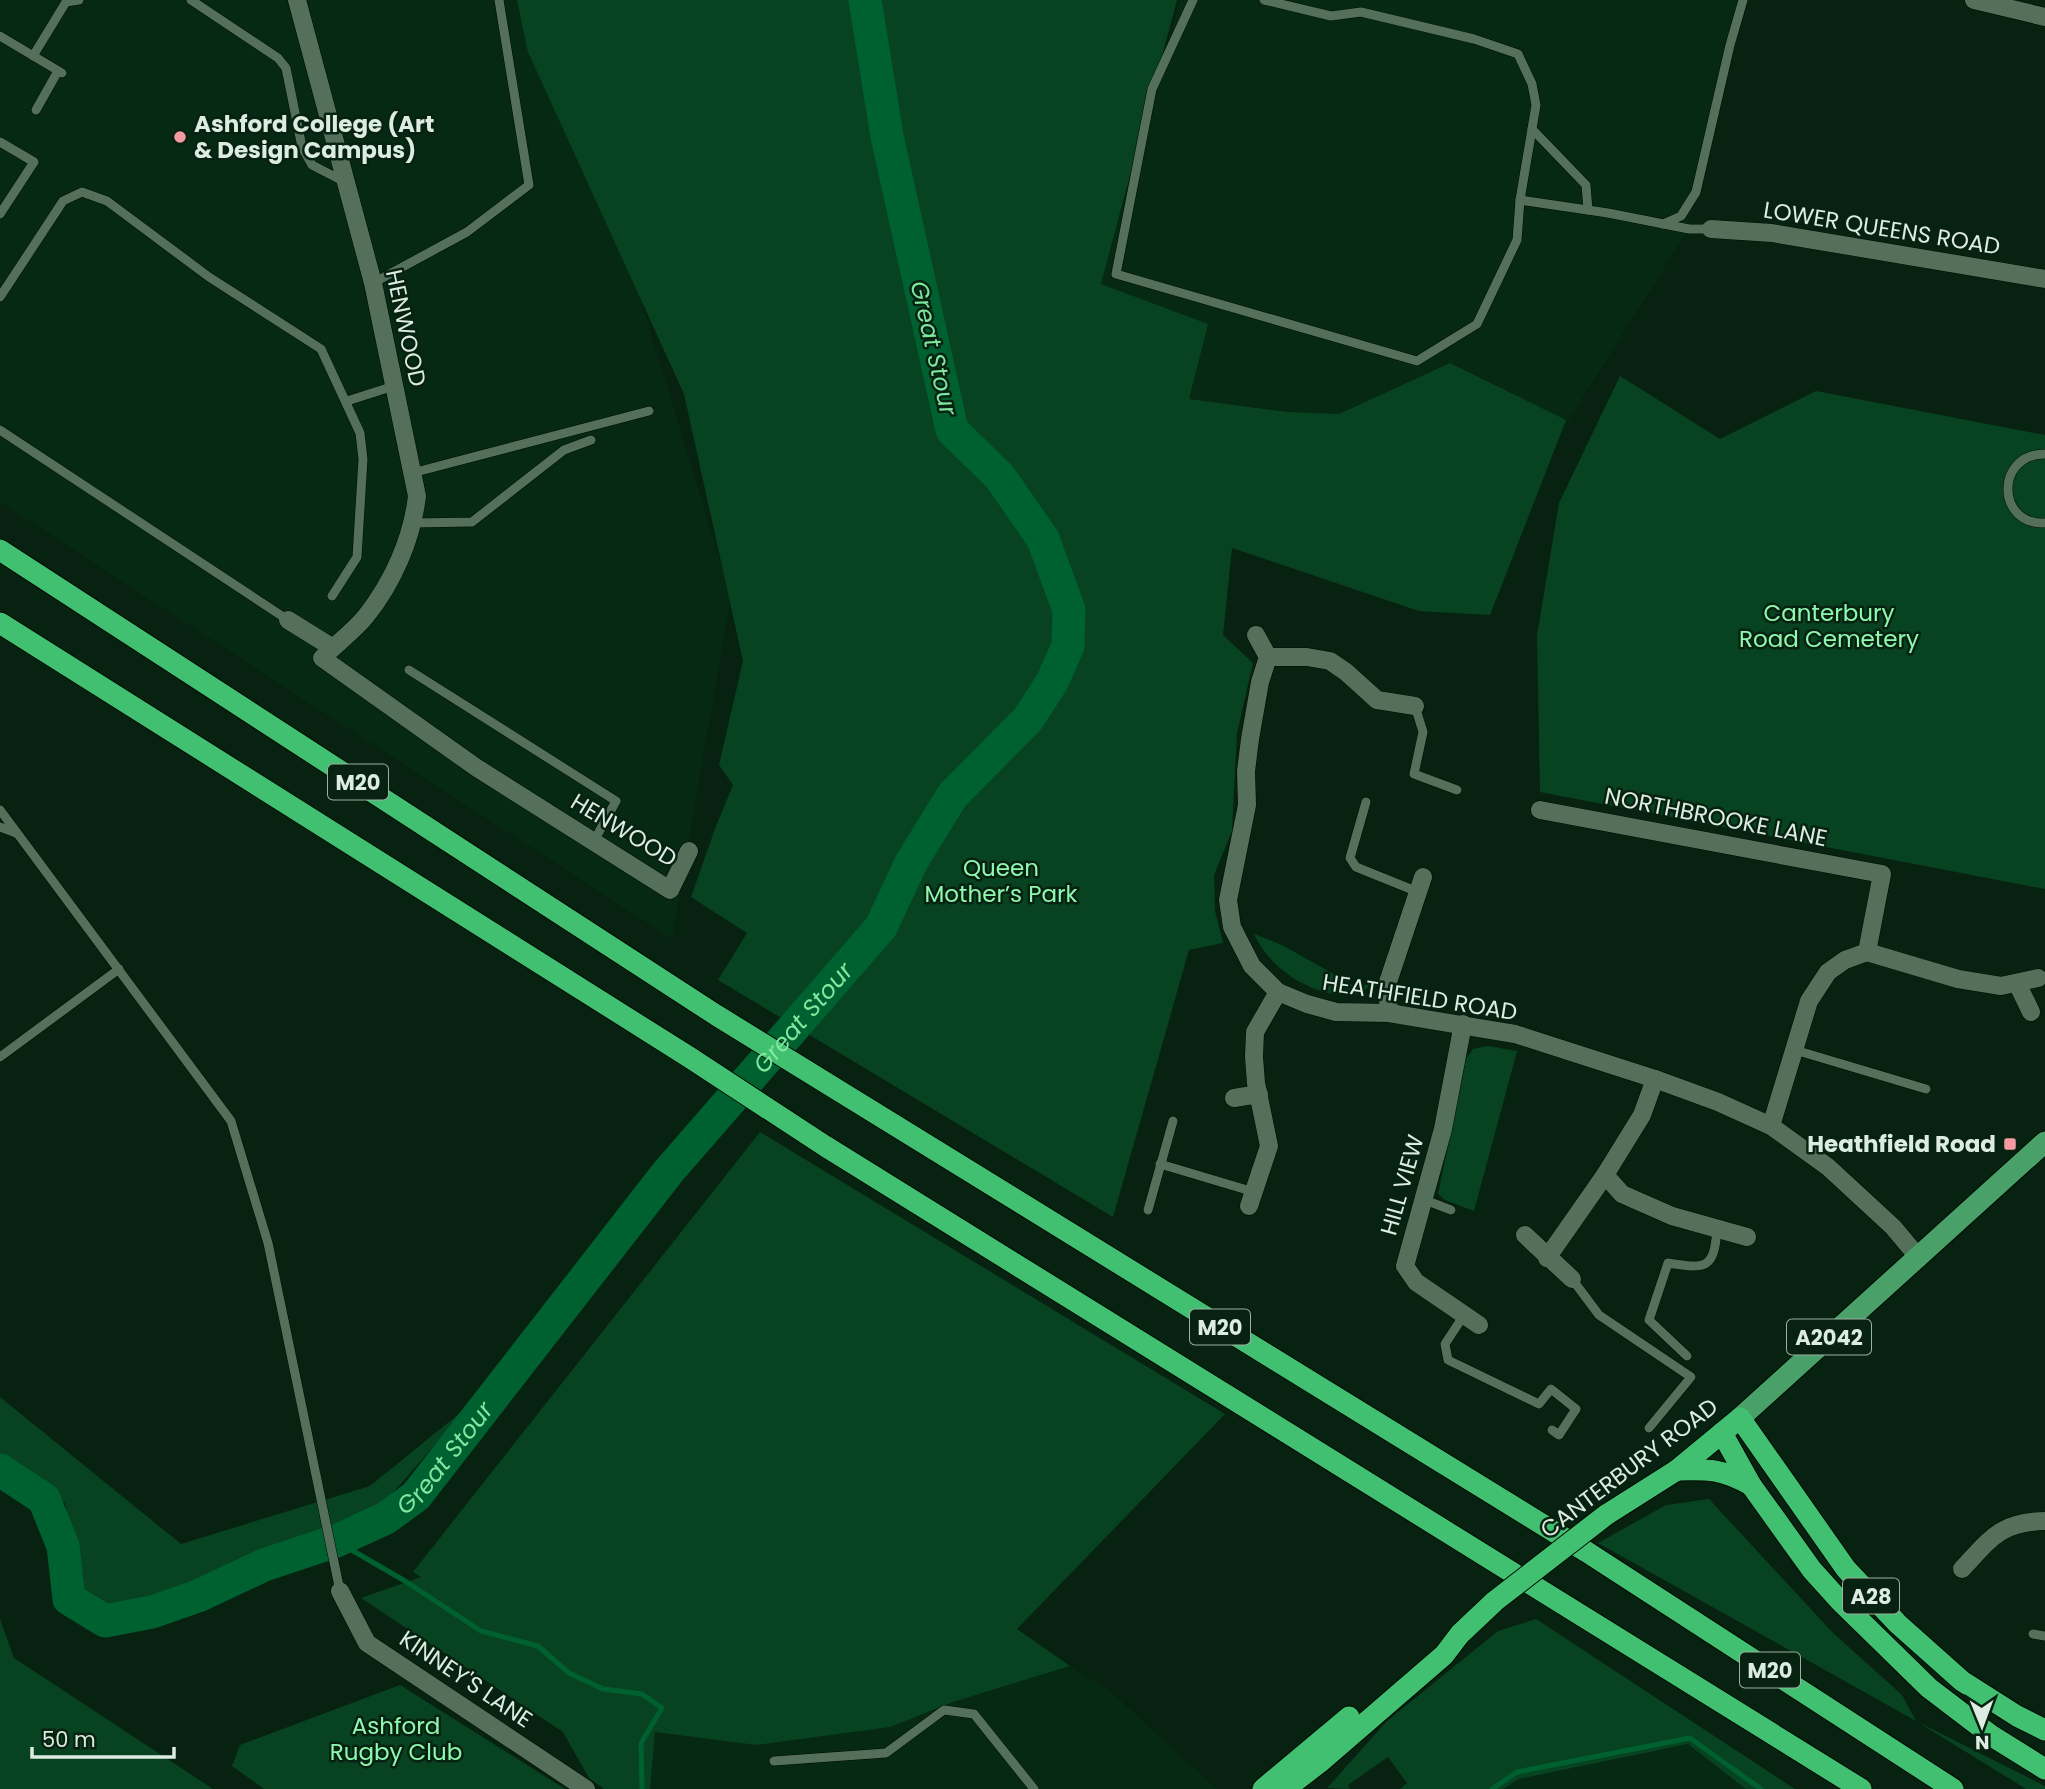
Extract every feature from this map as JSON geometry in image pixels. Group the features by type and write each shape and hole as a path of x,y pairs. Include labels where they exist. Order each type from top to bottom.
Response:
{"highway":[{"name":"M20","path":"0,550 716,1015 1587,1552 1953,1789"},
{"name":"M20","path":"0,623 689,1057 825,1146 1861,1789"},
{"name":"CANTERBURY ROAD","path":"1285,1789 1444,1656 1460,1634 1495,1601 1606,1515 1677,1470 1740,1418"},
{"name":"A28","path":"1740,1418 1846,1569 1898,1624 1962,1681 2017,1716 2045,1730"},
{"name":"A28","path":"1722,1433 1751,1485 1812,1570 1840,1601 1929,1688 1992,1736 2045,1769"},
{"path":"1677,1470 1707,1469 1730,1473 1751,1485"},
{"name":"CANTERBURY ROAD","path":"1262,1789 1435,1644 1460,1634"}],"main road":[{"name":"CANTERBURY ROAD","path":"1740,1418 2045,1142"}],"street":[{"name":"HENWOOD","path":"297,0 373,283 417,496 414,523 388,584 365,618 322,658 477,768 670,890 689,851"},
{"path":"1974,0 2045,17"},
{"name":"LOWER QUEENS ROAD","path":"1711,229 1772,233 2045,279"},
{"path":"288,620 333,648"},
{"path":"1256,635 1268,657 1307,657 1329,662 1346,671 1377,700 1415,706"},
{"name":"HEATHFIELD ROAD","path":"1268,657 1250,739 1246,771 1247,805 1228,900 1232,926 1252,966 1278,992 1336,1012 1389,1013 1515,1034 1718,1102 1771,1126 1828,1167 1893,1227 1919,1258"},
{"name":"NORTHBROOKE LANE","path":"1540,810 1882,874 1867,952"},
{"path":"1389,1013 1387,985 1421,885"},
{"path":"1771,1126 1809,1001 1828,972 1846,960 1867,952 1958,979 2001,986 2038,978"},
{"path":"2017,983 2031,1012"},
{"path":"1251,1199 1269,1146 1254,1057 1255,1032 1278,992"},
{"name":"HILL VIEW","path":"1463,1024 1443,1129 1405,1266 1416,1282 1471,1320"},
{"path":"1548,1258 1642,1115 1655,1079"},
{"path":"1234,1098 1259,1094"},
{"path":"1605,1175 1622,1194 1672,1216 1747,1237"},
{"path":"1525,1235 1572,1279"},
{"path":"1962,1569 2003,1529 2020,1522 2045,1521"},
{"name":"KINNEY'S LANE","path":"339,1583 367,1643 586,1789"}],"lane":[{"path":"33,56 66,2 79,0"},
{"path":"191,0 278,58 286,68 302,147 312,165 346,183"},
{"path":"373,283 467,232 528,185 499,0"},
{"path":"1193,0 1152,89 1116,275 1417,361 1477,324 1517,240 1520,201 1536,105 1532,84 1518,54 1474,39 1362,12 1331,16 1264,0"},
{"path":"1663,224 1681,216 1696,192 1743,0"},
{"path":"0,36 60,72 36,110"},
{"path":"1532,129 1586,185 1588,210"},
{"path":"0,142 34,162 0,214"},
{"path":"0,297 63,201 82,192 107,201 209,277 321,349 360,433 363,459 357,557 332,596"},
{"path":"1520,201 1588,210 1689,229 1711,229"},
{"path":"347,401 394,386"},
{"path":"412,473 649,411"},
{"path":"0,430 288,620"},
{"path":"414,523 472,522 564,450 591,440"},
{"path":"2045,454 2026,458 2017,464 2007,484 2012,507 2020,516 2030,522 2045,523"},
{"path":"409,670 616,801 594,841"},
{"path":"1415,706 1423,732 1413,774 1457,790"},
{"path":"1366,802 1350,858 1356,867 1421,885"},
{"path":"0,810 231,1121 268,1243 339,1583"},
{"path":"0,827 18,834"},
{"path":"0,1057 119,969"},
{"path":"1795,1050 1926,1089"},
{"path":"1148,1210 1172,1122"},
{"path":"1160,1164 1251,1199"},
{"path":"1424,1200 1451,1210"},
{"path":"1687,1356 1649,1320 1668,1263 1696,1268 1706,1264 1715,1253 1717,1229"},
{"path":"1572,1279 1599,1315 1691,1377 1649,1428"},
{"path":"1471,1320 1445,1344 1448,1360 1539,1404 1551,1389 1576,1409 1559,1435 1552,1430"},
{"path":"2033,1634 2045,1636"},
{"path":"774,1760 886,1753 944,1710 974,1714 1034,1789"}],"shaded area":[{"path":"0,0 539,0 589,130 731,596 672,939 0,502"},
{"path":"1180,0 1740,0 1685,235 1568,421 1450,363 1339,414 1288,412 1188,399 1101,284"},
{"path":"1070,1666 1109,1690 1217,1789 650,1789 655,1732 756,1745 889,1727 953,1702"},
{"path":"1688,1744 1748,1789 1503,1789 1519,1779"}],"green space":[{"name":"Queen Mother’s Park","path":"517,0 1177,0 1101,284 1208,324 1189,399 1288,412 1339,414 1450,363 1566,420 1490,615 1419,611 1232,548 1223,635 1253,663 1237,733 1232,831 1214,875 1215,911 1223,943 1189,950 1113,1217 718,980 747,933 691,897 733,785 719,765 743,661 684,394 528,52"},
{"name":"Canterbury Road Cemetery","path":"1620,376 1720,439 1816,391 2045,435 2045,889 1540,792 1537,636 1559,503"},
{"path":"1254,934 1282,945 1353,985 1369,985 1360,993 1340,995 1301,983 1269,957"},
{"path":"1487,1046 1517,1051 1474,1211 1445,1200 1438,1194 1466,1059 1473,1049"},
{"path":"760,1132 1225,1414 1017,1629 1070,1666 953,1702 890,1727 756,1745 655,1732 650,1789 604,1789 589,1778 563,1732 361,1598 421,1577 413,1572"},
{"path":"0,1397 181,1544 370,1486 471,1404 374,1514 332,1532 111,1610 84,1591 65,1503 0,1464"},
{"path":"1709,1499 1832,1632 1902,1695 1916,1721 1598,1543 1666,1505"},
{"path":"0,1619 14,1658 213,1789 0,1789"},
{"path":"1536,1619 1795,1789 1746,1789 1688,1744 1519,1779 1503,1789 1400,1789 1407,1783 1388,1757 1348,1785 1350,1789 1327,1788 1387,1721 1498,1631"},
{"name":"Ashford Rugby Club","path":"400,1685 565,1789 264,1789 232,1766 240,1745"},
{"path":"1916,1721 2045,1786 2045,1789 2026,1789"}],"waterway":[{"name":"Great Stour","path":"0,1470 44,1499 63,1546 69,1599 105,1621 152,1612 198,1596 264,1565 336,1541 386,1518 416,1496 668,1172 881,927 911,863 952,796 1028,719 1052,682 1068,646 1069,610 1043,539 1000,477 952,430 887,136 865,0"},
{"path":"336,1541 405,1581 481,1631 538,1646 569,1673 603,1689 642,1694 662,1708 641,1743 642,1789"},
{"path":"1492,1789 1517,1772 1690,1738 1761,1789"}],"place":[{"name":"Ashford College (Art & Design Campus)","path":"180,137"},
{"name":"Heathfield Road","path":"2010,1144"}]}
